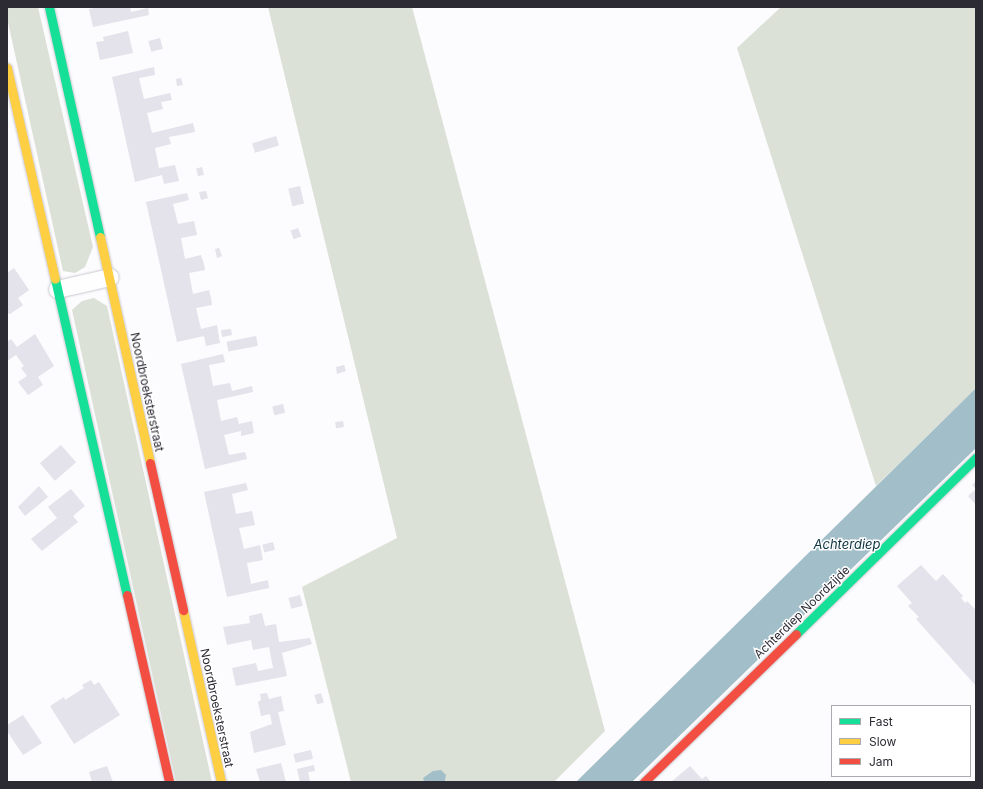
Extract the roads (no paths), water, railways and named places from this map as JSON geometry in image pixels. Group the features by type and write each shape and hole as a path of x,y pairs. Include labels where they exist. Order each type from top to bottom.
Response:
{"street":[{"name":"Noordbroeksterstraat","path":"49,7 221,782"},
{"path":"7,68 169,782"},
{"path":"57,289 110,277"},
{"name":"Achterdiep Noordzijde","path":"644,782 976,458"}],"water":[{"name":"Achterdiep","path":"976,388 976,448 632,782 576,782"},
{"path":"441,770 446,775 445,782 424,782 423,778 433,771"}]}
